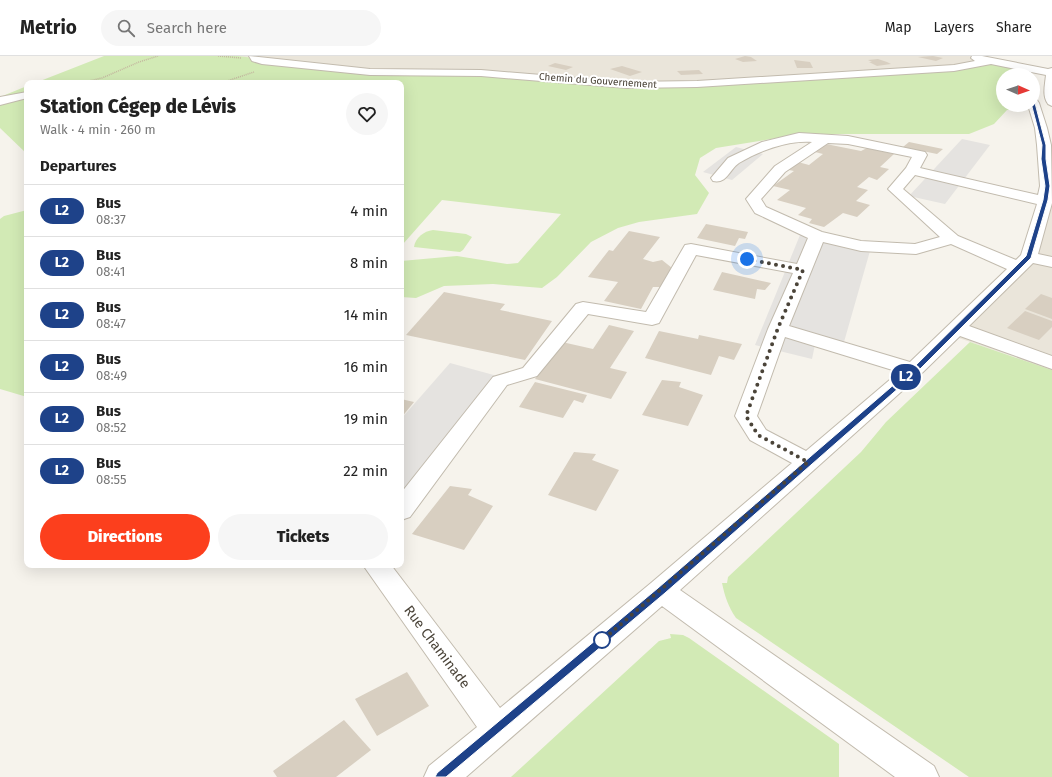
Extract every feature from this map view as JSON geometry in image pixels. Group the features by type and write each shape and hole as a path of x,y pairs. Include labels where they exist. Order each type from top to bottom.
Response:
{"street":[{"path":"965,56 1016,68"},
{"name":"Chemin du Gouvernement","path":"255,57 279,63 370,72 411,74 481,73 627,85 697,84 954,68 991,61"},
{"path":"1029,68 1033,61 1038,59"},
{"path":"1040,72 1052,72 1050,94 1052,102"},
{"path":"0,101 24,96"},
{"path":"442,777 661,591 914,370 1024,263 1048,188 1044,159 1044,145 1035,112"},
{"path":"718,178 733,161 767,145 799,137 848,140 920,155 912,170 895,189 952,239 1024,263 1052,262"},
{"path":"826,138 780,168 753,199 760,210 817,236 878,248 916,248 952,239"},
{"path":"912,170 1048,188"},
{"path":"808,462 758,435 746,416 778,328 817,236"},
{"path":"404,507 500,381 530,372 583,308 652,319 691,248 803,270"},
{"path":"778,328 914,370"},
{"path":"956,328 1052,363"},
{"name":"Rue Chaminade","path":"378,568 478,700 497,730"},
{"path":"661,591 922,777"}],"path":[{"path":"93,80 158,56"},
{"path":"218,56 255,57"},
{"path":"231,80 252,73"}],"shaded area":[{"path":"236,56 969,56 985,59 950,68 682,84 481,73 380,72"},
{"path":"962,139 990,145 945,204 909,196"},
{"path":"736,147 763,154 732,180 703,172"},
{"path":"1052,170 1052,370 950,335 1019,268"},
{"path":"800,235 870,251 844,342 817,335 812,359 755,345"},
{"path":"450,363 512,380 404,521 404,416"}],"green space":[{"path":"104,56 238,56 370,72 534,76 682,84 950,68 991,61 1027,67 996,68 996,112 1005,112 994,124 969,134 802,134 716,148 700,158 695,175 709,193 697,214 639,222 618,228 591,242 557,277 542,288 493,284 444,286 416,298 404,297 404,261 457,256 507,264 518,263 561,214 442,200 404,243 404,80 43,80"},
{"path":"24,87 24,151 0,128 0,97"},
{"path":"24,211 24,396 0,389 0,219 4,216"},
{"path":"433,230 466,234 472,237 460,252 414,247 420,236"},
{"path":"970,342 1052,370 1052,777 969,777 736,618 727,601 722,583 727,583 728,577 861,452 886,422"},
{"path":"670,634 683,635 689,638 839,744 839,777 511,777 659,641 671,638"}],"building":[{"path":"745,56 751,57 757,61 743,62 735,59"},
{"path":"933,56 943,58 936,61 918,57"},
{"path":"878,59 891,64 877,66 868,60"},
{"path":"794,60 810,62 813,68 797,68"},
{"path":"555,63 573,67 566,70 548,66"},
{"path":"622,66 642,72 630,76 610,69"},
{"path":"699,70 703,74 681,75 677,71"},
{"path":"909,142 943,149 937,154 903,147"},
{"path":"826,144 861,151 867,148 894,154 880,167 889,169 877,180 869,177 857,187 868,190 856,201 870,205 857,217 843,213 824,227 809,223 812,219 798,215 806,208 777,200 790,190 773,186 794,171 784,169 798,162 809,165 823,154 815,152"},
{"path":"706,224 748,232 745,239 739,238 735,246 697,238"},
{"path":"629,231 660,237 643,259 653,262 662,260 672,268 660,287 653,287 641,309 604,301 618,282 588,277 609,250 613,251"},
{"path":"722,272 771,283 765,290 757,289 755,299 713,290"},
{"path":"444,292 505,304 500,310 552,321 525,360 406,335"},
{"path":"1041,294 1052,298 1052,319 1025,309"},
{"path":"1025,311 1052,321 1052,327 1039,340 1007,328"},
{"path":"609,325 634,331 610,368 627,372 611,399 535,379 562,342 593,349"},
{"path":"659,331 698,339 699,335 742,344 734,360 719,356 711,375 645,358"},
{"path":"662,380 681,382 679,387 703,395 688,426 642,415"},
{"path":"535,382 587,395 583,403 574,400 563,418 519,407"},
{"path":"404,400 414,402 404,414"},
{"path":"574,452 596,454 592,460 619,470 596,511 548,495"},
{"path":"450,486 472,489 468,495 493,506 464,550 412,534"},
{"path":"407,672 429,706 377,736 355,699"},
{"path":"344,720 371,750 336,777 277,777 273,771"}],"bus line":[{"name":"L2","path":"441,777 661,591 914,370 1029,257 1045,200 1047,186 1044,145 1036,112"}],"route":[{"path":"602,640 598,644 661,591 808,462 758,435 746,416 778,328 803,270 747,259"}]}
